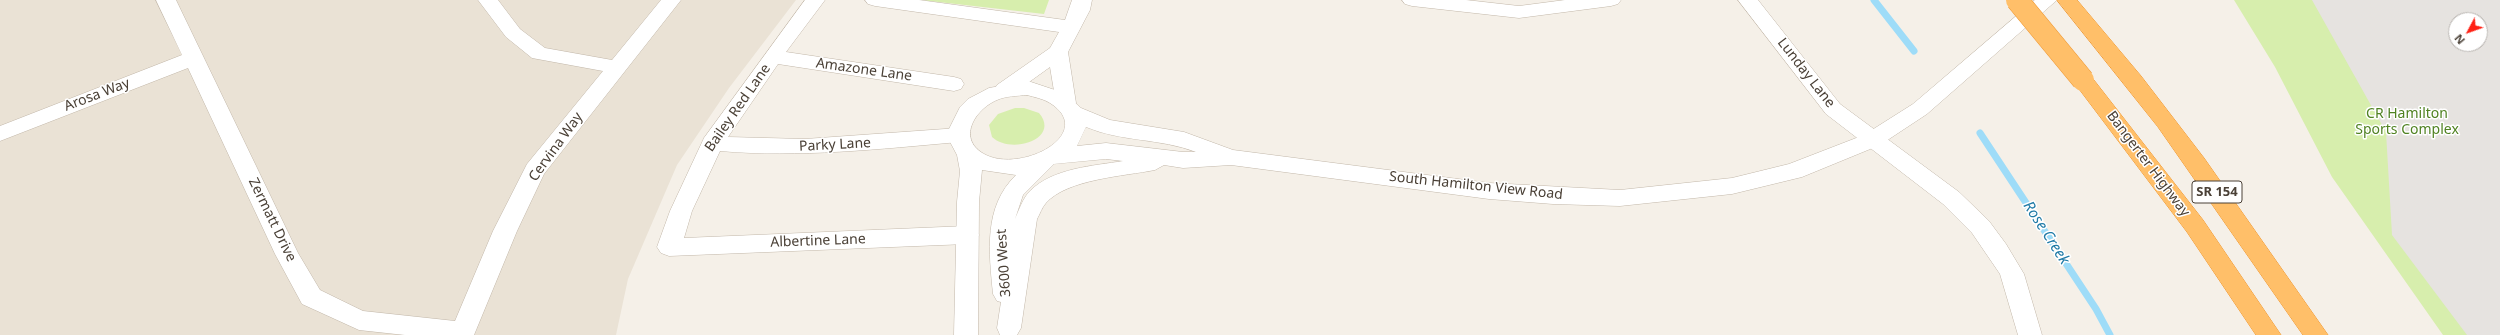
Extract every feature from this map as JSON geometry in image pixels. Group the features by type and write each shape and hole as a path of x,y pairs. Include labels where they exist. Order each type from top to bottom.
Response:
{"highway":[{"name":"Bangerter Highway","path":"2017,0 2083,80 2194,226 2269,335"},
{"name":"SR 154","path":"2067,0 2113,53 2225,203 2316,335"}],"street":[{"name":"Zermatt Drive","path":"166,0 287,254 311,297 359,320 462,333"},
{"path":"488,0 513,33 539,53 617,67"},
{"name":"Cervina Way","path":"462,333 505,231 535,170 671,0"},
{"name":"Bailey Red Lane","path":"669,247 685,196 723,124 815,0"},
{"path":"874,0 1071,27"},
{"path":"1004,90 1058,52 1071,27 1082,0"},
{"path":"1412,0 1519,12 1611,0"},
{"name":"Lunday Lane","path":"1748,0 1833,109 1966,211 1999,251 2017,286 2030,335"},
{"name":"South Hamilton View Road","path":"1051,158 1106,151 1170,159 1231,157 1489,191 1553,196 1620,198 1732,186 1794,171 1872,140 1920,109 2047,0"},
{"path":"963,144 979,161 994,167 1011,168 1030,166 1051,158 1069,143 1076,128 1070,108 1058,52"},
{"name":"Amazone Lane","path":"773,57 954,84"},
{"name":"Arosa Way","path":"0,134 194,58"},
{"path":"966,335 967,235 971,171 958,129 963,117 973,105 987,96 1004,90 1028,88 1050,92 1070,108"},
{"name":"South Hamilton View Road","path":"1070,108 1106,127 1184,139 1231,157"},
{"name":"Parky Lane","path":"712,143 746,147 815,148 963,144"},
{"name":"3600 West","path":"1009,331 1001,259 1002,222 1009,200 1020,185 1051,158"},
{"path":"1009,331 1019,255 1026,218 1037,198 1050,188 1069,179 1170,159"},
{"name":"Albertine Lane","path":"669,247 967,235"}],"shaded area":[{"path":"0,0 796,0 729,88 677,165 628,279 616,335 0,335"},
{"name":"CR Hamilton Sports Complex","path":"2312,0 2500,0 2500,335 2467,335 2392,235 2386,132"}],"green space":[{"path":"921,0 1049,0 1044,14"},
{"name":"CR Hamilton Sports Complex","path":"2234,0 2500,0 2500,335 2443,335 2332,177 2275,67"},
{"path":"1015,108 1024,108 1039,113 1044,122 1044,130 1039,137 1031,142 1010,144 1000,142 992,137 989,125 998,114"}],"waterway":[{"name":"Rose Creek","path":"1874,0 1914,51"},
{"name":"Rose Creek","path":"1980,133 2096,309 2110,335"}]}
